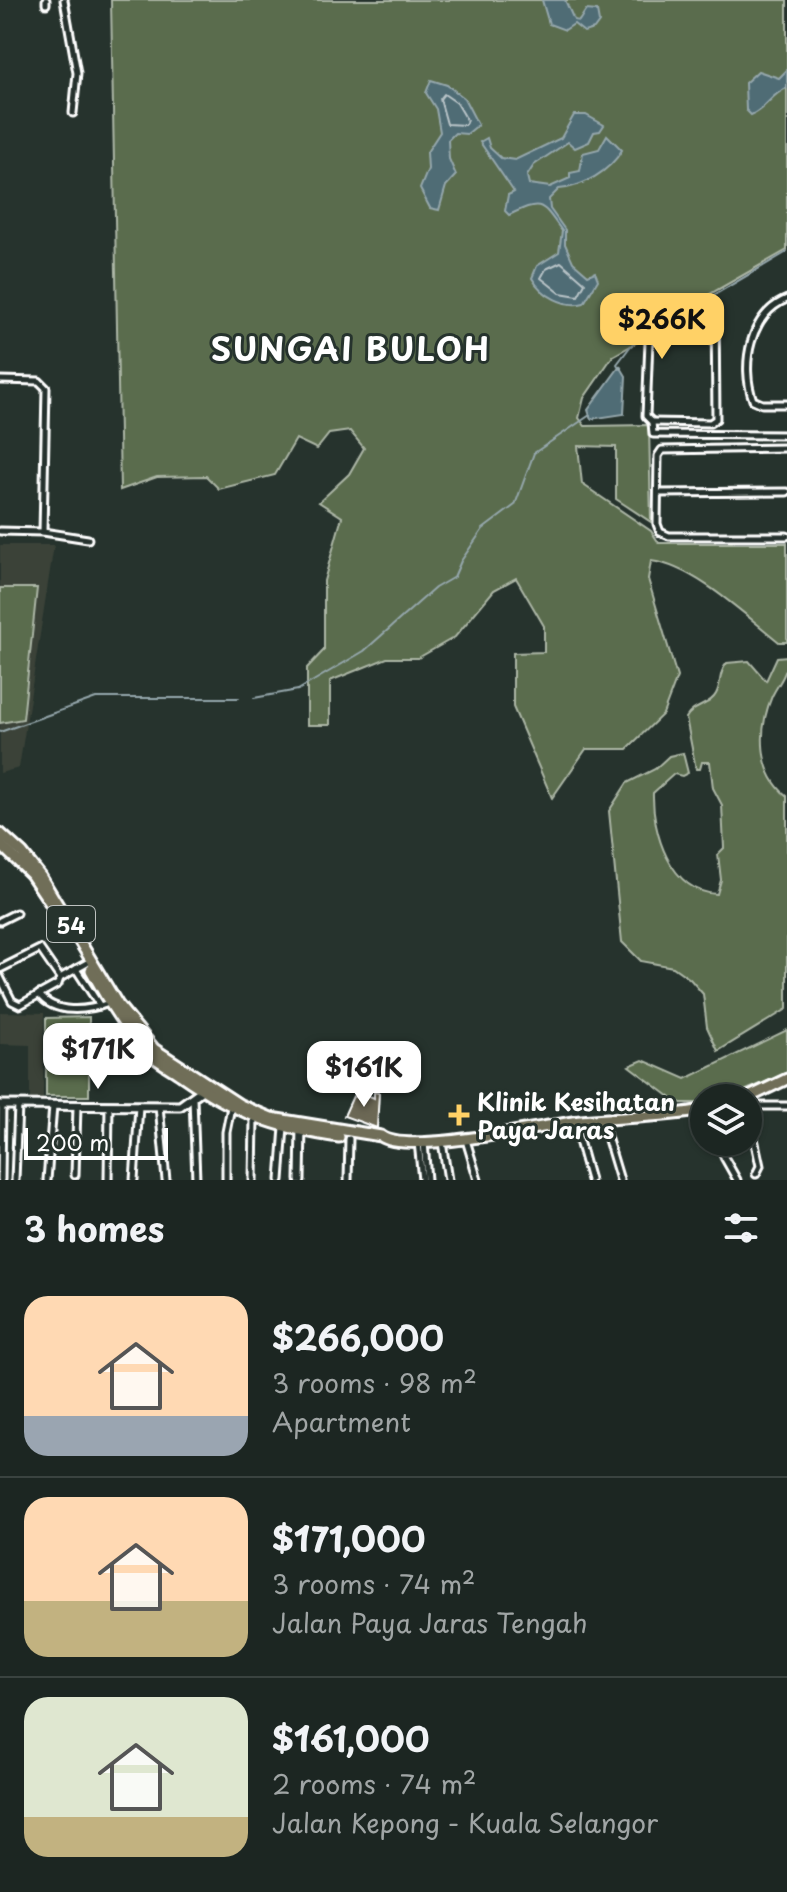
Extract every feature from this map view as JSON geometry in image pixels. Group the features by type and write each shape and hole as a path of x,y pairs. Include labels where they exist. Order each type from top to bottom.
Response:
{"highway":[{"name":"54","path":"0,835 22,853 58,901 114,999 144,1040 240,1105 271,1118 349,1139 421,1142 466,1139 574,1122 690,1111"},
{"name":"54","path":"0,844 31,874 87,963 104,1004 149,1053 202,1090 254,1118 284,1127 381,1136 386,1140"},
{"path":"762,1091 787,1079"}],"street":[{"path":"64,0 77,73 73,113"},
{"path":"787,299 766,312 754,331 750,369 753,400 762,404 787,404"},
{"path":"652,422 710,423 716,419 715,309"},
{"path":"690,322 649,341 646,416 652,422 653,434 787,435"},
{"path":"0,380 39,381 46,388 43,532"},
{"path":"662,422 663,434"},
{"path":"787,448 665,449 658,456 658,529 669,536 787,536"},
{"path":"658,493 787,492"},
{"path":"0,531 43,532 88,539"},
{"path":"0,921 16,913"},
{"path":"0,969 40,949 60,978"},
{"path":"0,977 16,1005 58,984 60,978 87,963"},
{"path":"76,969 104,1004"},
{"path":"39,994 49,1006 57,1009 104,1004"},
{"path":"1,1180 1,1105 184,1105 202,1090"},
{"path":"193,1098 196,1180"},
{"path":"15,1180 18,1105"},
{"path":"47,1180 53,1106"},
{"path":"75,1175 77,1106"},
{"path":"108,1180 109,1106"},
{"path":"134,1180 139,1106"},
{"path":"159,1106 166,1180"},
{"path":"762,1107 787,1106"},
{"path":"226,1180 226,1132 231,1107"},
{"path":"253,1180 254,1118"},
{"path":"602,1119 620,1180"},
{"path":"574,1122 590,1180"},
{"path":"280,1180 284,1127"},
{"path":"300,1180 301,1128"},
{"path":"348,1180 349,1139"},
{"path":"466,1139 478,1180"},
{"path":"442,1141 448,1180"},
{"path":"421,1142 424,1180"},
{"path":"724,1156 737,1180"},
{"path":"756,1174 760,1166 758,1156"}],"shaded area":[{"path":"0,545 54,545 19,768 0,773"},
{"path":"0,1012 44,1013 43,1103 30,1103 30,1045 0,1044"}],"green space":[{"path":"111,0 787,0 787,250 642,333 641,340 613,356 584,398 579,418 585,426 649,425 651,522 616,499 616,447 578,446 582,484 651,531 659,543 787,543 787,642 779,642 701,582 684,572 651,561 648,579 677,677 663,714 627,749 586,749 552,798 513,707 513,653 544,652 544,626 516,578 494,590 455,637 418,658 387,658 330,681 330,725 307,725 307,668 324,650 324,581 342,517 319,502 349,474 364,448 350,431 329,434 317,449 296,439 275,475 219,489 206,476 157,477 120,490"},
{"path":"0,588 37,588 23,719 0,723"},
{"path":"787,656 785,673 767,709 763,750 770,775 787,796 787,1009 718,1051 707,1027 703,994 690,979 673,967 641,961 622,942 609,811 627,783 655,769 669,756 683,753 688,773 682,776 674,774 653,793 660,842 676,871 687,883 701,891 717,894 721,880 718,854 724,848 722,805 713,788 710,762 702,762 700,769 696,769 686,718 713,698 727,663 749,661 766,681 777,657"},
{"path":"89,1017 89,1096 46,1096 46,1018"},
{"path":"787,1030 787,1073 761,1084 690,1084 690,1103 674,1100 629,1066 643,1060 686,1079"}],"water":[{"path":"542,0 565,0 574,20 579,21 586,10 597,11 599,22 594,29 584,32 574,24 565,30 549,24"},
{"path":"787,70 787,88 751,115 746,110 745,83 758,71 779,78"},
{"path":"431,80 447,85 464,98 478,125 467,134 455,133 448,140 449,159 456,175 446,186 439,210 430,208 420,189 428,169 427,152 440,132 436,109 426,93"},
{"path":"574,115 586,115 604,125 600,131 594,132 589,142 575,148 568,142 534,165 527,176 529,184 550,187 570,178 570,173 580,171 583,153 599,149 607,135 622,150 595,177 559,189 549,199 550,209 565,230 565,244 573,262 588,275 595,272 598,280 584,303 569,304 542,290 532,278 537,266 559,252 562,231 540,206 509,215 505,211 508,195 514,192 480,142 487,138 490,148 501,158 515,160 561,138"},
{"path":"620,366 626,376 624,414 591,419 588,410"}],"building":[{"path":"360,1092 374,1098 374,1092 379,1093 377,1128 344,1116 353,1096 357,1098"}],"waterway":[{"path":"620,369 617,364 633,343 787,252"},
{"path":"254,698 298,690 364,651 435,588 454,577 483,529 515,505 534,453 590,415"},
{"path":"0,732 96,698 239,698"}],"place":[{"name":"Klinik Kesihatan Paya Jaras","path":"459,1115"}],"district":[{"name":"SUNGAI BULOH","path":"351,348"}]}
